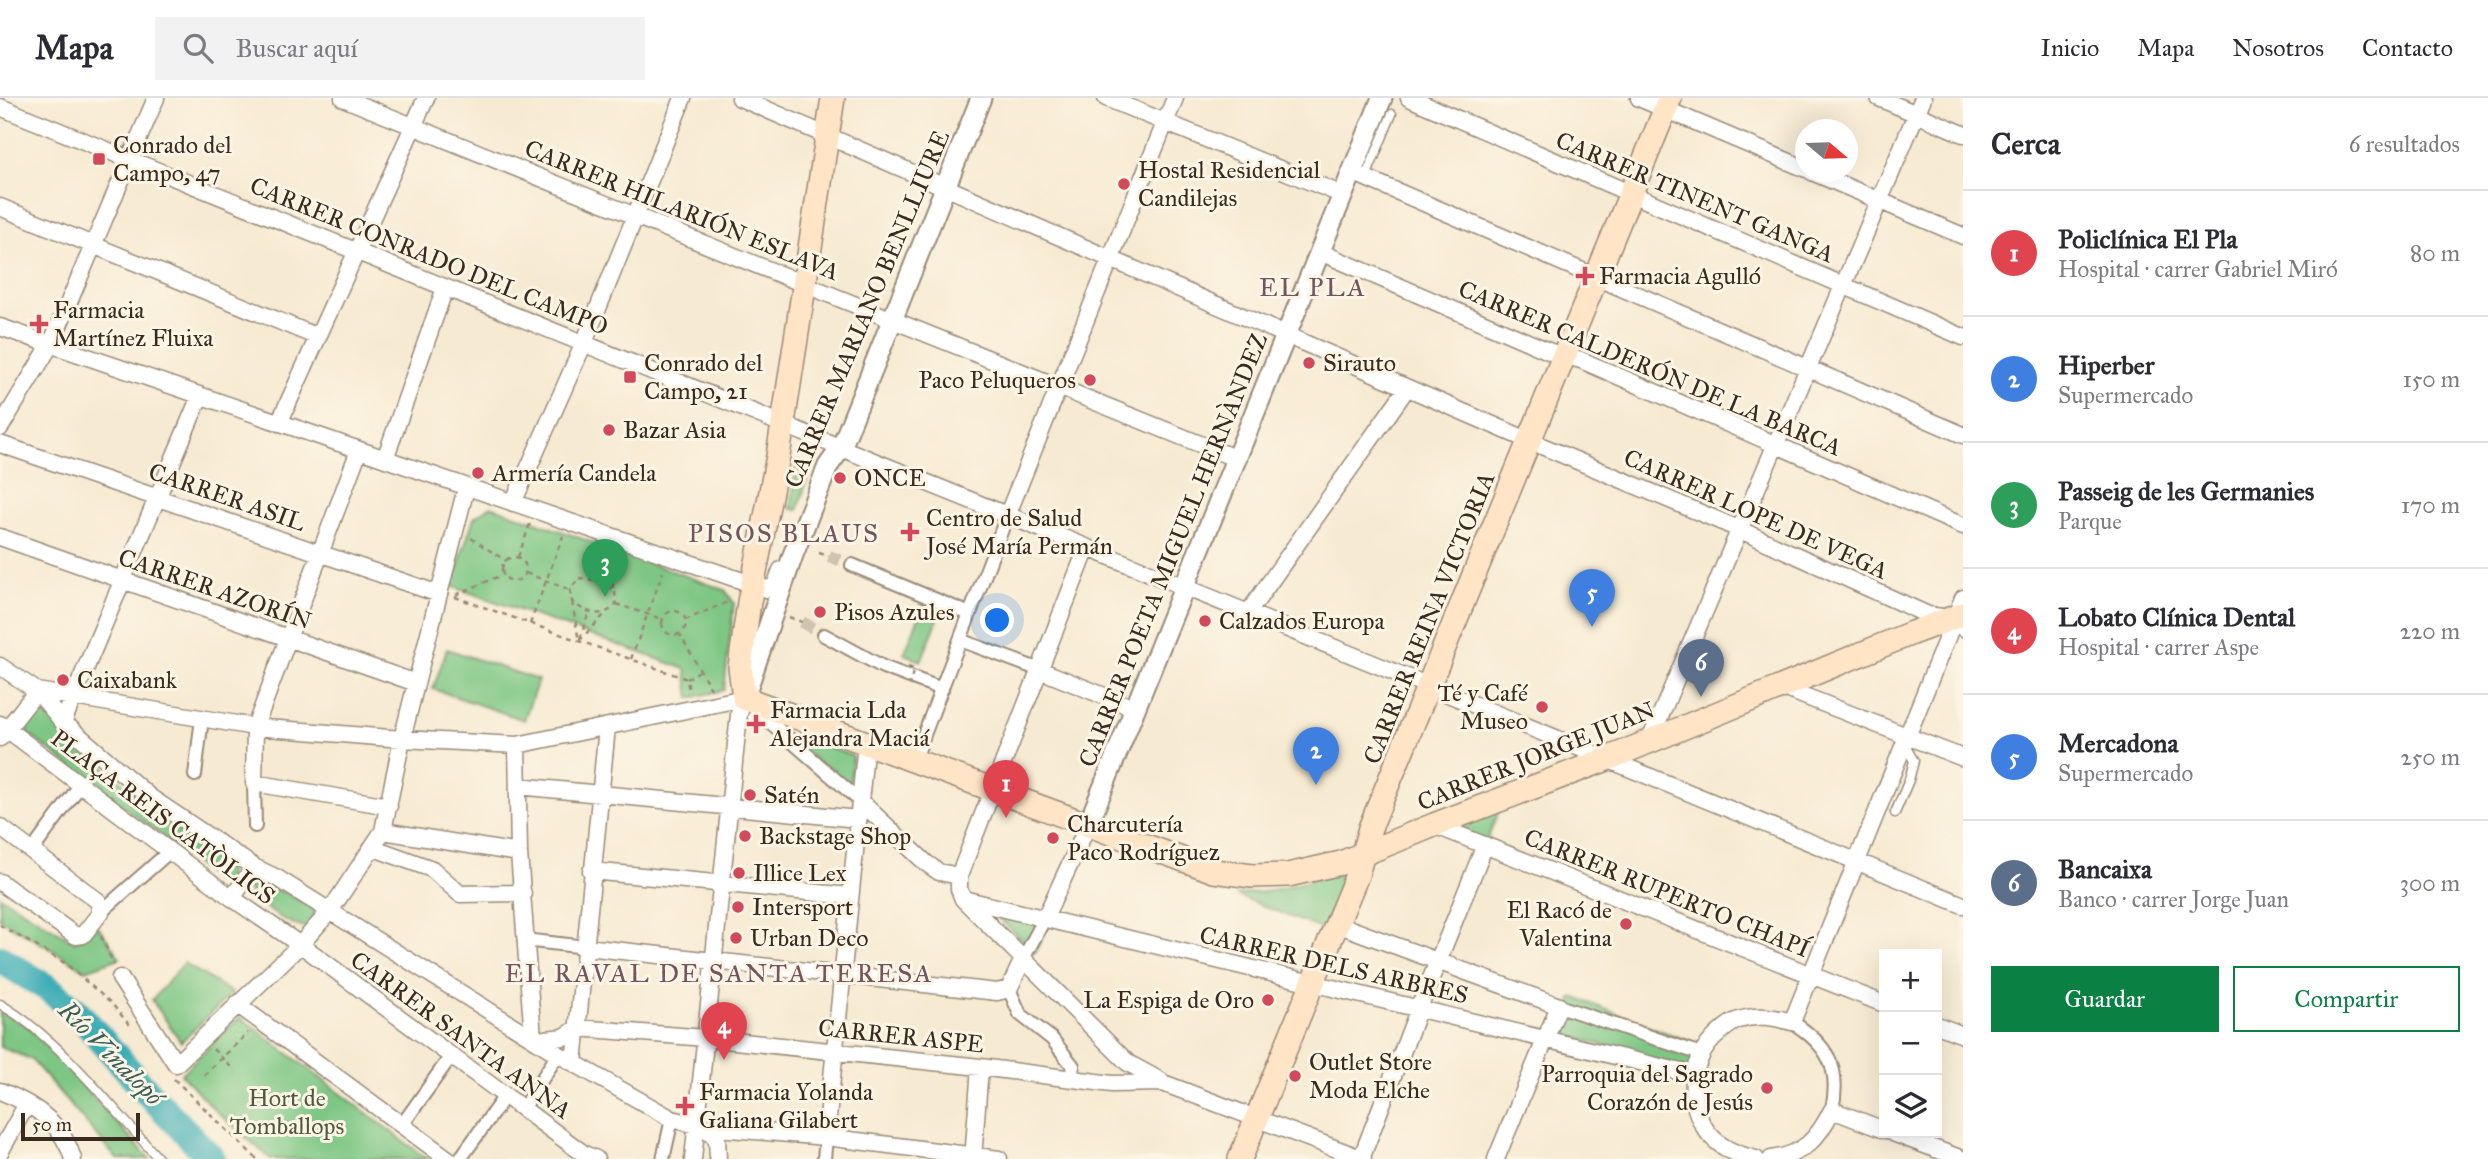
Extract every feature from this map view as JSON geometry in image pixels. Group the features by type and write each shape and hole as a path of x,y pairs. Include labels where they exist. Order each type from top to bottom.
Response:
{"main road":[{"path":"749,707 740,667 778,456 833,98"},
{"name":"CARRER REINA VICTORIA","path":"1240,1159 1337,924 1370,828 1667,104"},
{"name":"CARRER JORGE JUAN","path":"749,707 866,743 1214,872 1252,876 1288,875 1317,870 1362,855 1961,615"}],"street":[{"path":"0,428 51,344 156,98"},
{"name":"CARRER HILARIÓN ESLAVA","path":"343,98 1237,459"},
{"path":"279,423 426,98"},
{"path":"513,503 584,344 683,98"},
{"name":"CARRER LOPE DE VEGA","path":"740,98 1727,524 1928,615 1961,615"},
{"name":"CARRER MARIANO BENLLIURE","path":"749,707 793,555 828,466 841,448 981,98"},
{"path":"1107,98 1343,195"},
{"path":"914,761 1007,516 1175,98"},
{"name":"CARRER TINENT GANGA","path":"1409,98 1963,337"},
{"path":"1639,98 1667,104 1795,164"},
{"path":"1879,98 1963,134"},
{"path":"1650,740 1923,98"},
{"name":"CARRER POETA MIGUEL HERNÀNDEZ","path":"1088,825 1343,195 1359,174 1387,106"},
{"name":"CARRER CONRADO DEL CAMPO","path":"0,107 1248,612 1963,905"},
{"path":"1359,174 1963,435"},
{"path":"1835,182 1963,236"},
{"path":"0,207 318,337"},
{"name":"CARRER CALDERÓN DE LA BARCA","path":"1320,252 1552,352 1581,360 1963,526"},
{"path":"385,459 445,288"},
{"path":"0,327 766,589 775,586 782,567 793,555"},
{"path":"1248,612 1407,388"},
{"path":"63,722 200,396"},
{"name":"CARRER ASIL","path":"0,444 446,595"},
{"path":"255,826 255,727 359,450"},
{"path":"120,978 176,1064 300,945 330,911 383,831 416,683 446,595 466,488"},
{"name":"CARRER AZORÍN","path":"0,537 416,683"},
{"path":"1087,548 959,876 958,889 963,899 1128,1063 1163,1083"},
{"path":"852,565 970,614"},
{"path":"1793,1022 1906,740 1961,615"},
{"path":"824,635 883,667 942,689"},
{"path":"960,640 1136,709"},
{"name":"PLAÇA REIS CATÒLICS","path":"0,666 37,691 63,722 151,798 254,867 277,878 558,1054 672,1119 701,1126 826,1136 999,1159"},
{"path":"1781,687 1906,740 1963,758"},
{"path":"2,730 37,691 255,727 517,745 720,703 749,707 860,801 926,863 939,872 959,876"},
{"path":"693,1159 701,1126 706,1038 739,714 749,707"},
{"path":"195,775 202,718"},
{"path":"574,1063 607,727"},
{"name":"PLAÇA REIS CATÒLICS","path":"2,730 81,784 232,898 300,945"},
{"path":"824,1159 866,743"},
{"path":"517,745 524,940 535,1039"},
{"path":"254,783 388,806"},
{"path":"32,851 81,784"},
{"path":"518,786 858,819"},
{"path":"1071,1079 1073,1066 1052,1038 1020,1014 1009,989 1088,825"},
{"name":"CARRER RUPERTO CHAPÍ","path":"1434,825 1879,1002"},
{"path":"0,827 98,901 98,916"},
{"path":"383,831 519,853"},
{"path":"1362,1159 1485,845"},
{"path":"374,848 432,869 460,894 523,893"},
{"path":"0,882 76,936 83,935 98,916 170,851"},
{"path":"232,898 254,867"},
{"path":"591,871 850,896"},
{"name":"CARRER DELS ARBRES","path":"963,899 1694,1074"},
{"path":"1337,924 1559,1006 1701,1054"},
{"path":"524,940 997,992 1009,989"},
{"name":"CARRER SANTA ANNA","path":"300,945 584,1154 596,1159"},
{"path":"237,1004 448,1159"},
{"path":"1496,1159 1559,1006"},
{"path":"1756,1159 1736,1157 1718,1144 1703,1125 1694,1104 1694,1074 1701,1054 1721,1030 1736,1021 1773,1017 1793,1022 1812,1035 1826,1051 1834,1071 1836,1090 1832,1110 1822,1131 1806,1146 1785,1157 1771,1159"},
{"path":"1942,1027 1963,1035"},
{"name":"CARRER ASPE","path":"535,1039 564,1037 578,1028 706,1038 1112,1084 1163,1083 1362,1159"},
{"path":"523,1109 558,1054"},
{"path":"402,1125 451,1056"},
{"path":"973,1157 980,1067"},
{"path":"0,1091 27,1104 53,1122 73,1159"},
{"path":"460,1159 505,1096"},
{"path":"0,1152 27,1104"},
{"path":"1832,1110 1879,1128"},
{"path":"663,1159 672,1119"},
{"path":"701,1126 716,1135 719,1154"},
{"path":"719,1154 725,1138 736,1129"},
{"path":"1905,1138 1962,1159"}],"lane":[{"path":"1895,813 1914,761 1906,740"},
{"path":"0,1004 32,1023 159,1159"}],"path":[{"path":"518,558 535,511"},
{"path":"530,624 563,536"},
{"path":"469,537 506,561 518,558"},
{"path":"579,641 616,604 611,553 601,581"},
{"path":"819,553 829,556"},
{"path":"518,558 525,564 526,573"},
{"path":"506,561 504,574 509,580 517,581 526,573"},
{"path":"631,659 663,572"},
{"path":"526,573 570,590"},
{"path":"446,595 504,574"},
{"path":"579,641 570,590 574,583 579,578 601,581 613,589"},
{"path":"446,595 687,679"},
{"path":"685,620 731,600"},
{"path":"572,602 589,612 607,612"},
{"path":"616,604 663,619"},
{"path":"674,611 681,614 685,620 684,628 679,634 667,633 662,627 667,613 674,611"},
{"path":"579,641 589,612"},
{"path":"679,634 720,703"},
{"path":"908,667 914,669 909,685"},
{"path":"687,679 700,671"},
{"path":"687,679 692,709"},
{"path":"98,916 120,978"},
{"path":"0,925 65,963 112,1004 136,1033"},
{"path":"204,1075 261,1021"},
{"path":"202,1038 233,1069"},
{"path":"168,1072 257,1159"}],"green space":[{"path":"797,461 811,466 798,510 791,509"},
{"path":"491,506 725,590 734,603 724,690 690,698 686,669 451,586 474,518"},
{"path":"923,607 940,614 921,661 904,654"},
{"path":"447,649 538,680 524,720 433,689"},
{"path":"39,712 143,801 219,857 230,874 227,882 206,872 28,734 26,726"},
{"path":"798,736 853,756 849,790 792,740"},
{"path":"1504,798 1485,845 1434,825"},
{"path":"1344,872 1323,930 1236,895 1270,891"},
{"path":"260,881 308,904 315,911 309,927 274,914 258,901 247,888 253,882"},
{"path":"0,896 75,942 98,926 120,958 86,970 0,919"},
{"path":"992,912 1048,926 1035,952"},
{"path":"184,963 232,993 181,1042 152,1000"},
{"path":"1573,997 1701,1046 1692,1071 1561,1033"},
{"path":"0,1012 29,1027 150,1159 117,1159 31,1059 0,1047"},
{"name":"Hort de Tomballops","path":"240,1017 427,1159 271,1159 218,1113 181,1074"}],"waterway":[{"name":"Río Vinalopó","path":"0,959 49,989 77,1012 151,1096 212,1159"}],"tunnel":[{"path":"829,556 852,565"},
{"path":"802,622 824,635"}],"place":[{"name":"Conrado del Campo, 47","path":"99,159"},
{"name":"Hostal Residencial Candilejas","path":"1124,184"},
{"name":"Farmacia Agulló","path":"1585,276"},
{"name":"Farmacia Martínez Fluixa","path":"39,324"},
{"name":"Sirauto","path":"1309,363"},
{"name":"Conrado del Campo, 21","path":"630,377"},
{"name":"Paco Peluqueros","path":"1090,380"},
{"name":"Bazar Asia","path":"609,430"},
{"name":"Armería Candela","path":"478,473"},
{"name":"ONCE","path":"840,478"},
{"name":"Centro de Salud José María Permán","path":"910,532"},
{"name":"Passeig de les Germanies","path":"605,597"},
{"name":"Pisos Azules","path":"820,612"},
{"name":"Calzados Europa","path":"1205,621"},
{"name":"Mercadona","path":"1592,627"},
{"name":"Caixabank","path":"63,680"},
{"name":"Bancaixa","path":"1701,697"},
{"name":"Té y Café Museo","path":"1542,707"},
{"name":"Farmacia Lda Alejandra Maciá","path":"756,724"},
{"name":"Hiperber","path":"1316,785"},
{"name":"Satén","path":"750,795"},
{"name":"Policlínica El Pla","path":"1006,818"},
{"name":"Backstage Shop","path":"745,836"},
{"name":"Charcutería Paco Rodríguez","path":"1053,838"},
{"name":"Illice Lex","path":"739,873"},
{"name":"Intersport","path":"738,907"},
{"name":"El Racó de Valentina","path":"1626,924"},
{"name":"Urban Deco","path":"736,938"},
{"name":"La Espiga de Oro","path":"1268,1000"},
{"name":"Lobato Clínica Dental","path":"724,1060"},
{"name":"Outlet Store Moda Elche","path":"1295,1076"},
{"name":"Parroquia del Sagrado Corazón de Jesús","path":"1767,1088"},
{"name":"Farmacia Yolanda Galiana Gilabert","path":"685,1106"}],"district":[{"name":"EL PLA","path":"1313,287"},
{"name":"PISOS BLAUS","path":"784,533"},
{"name":"EL RAVAL DE SANTA TERESA","path":"719,973"}]}
